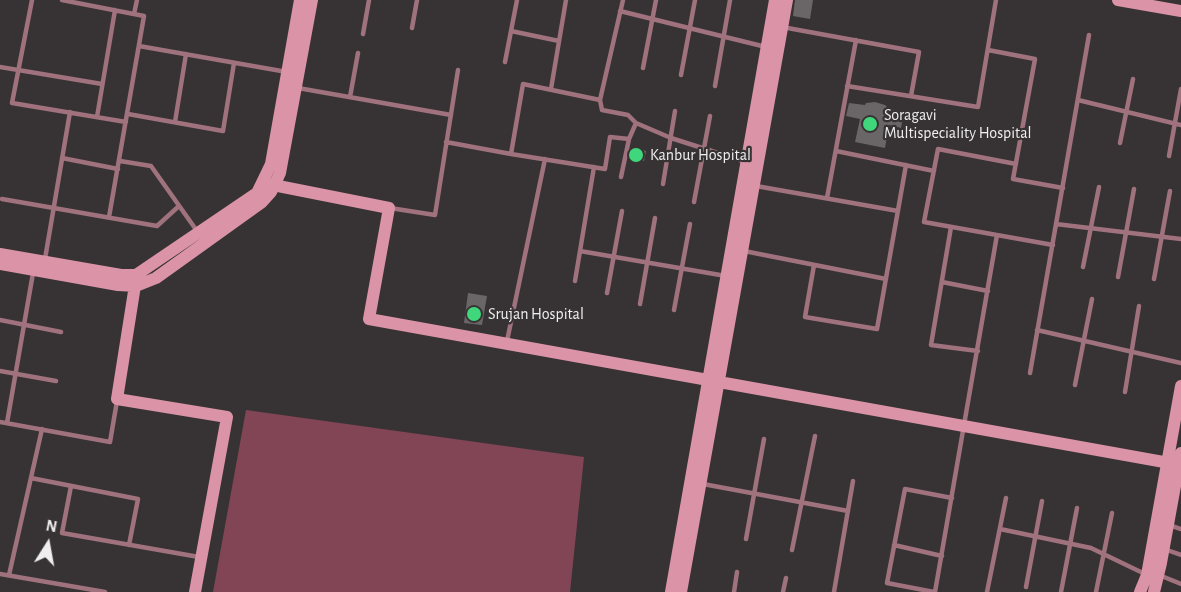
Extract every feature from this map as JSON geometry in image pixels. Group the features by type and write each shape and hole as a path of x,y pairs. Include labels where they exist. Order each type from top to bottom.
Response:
{"street":[{"path":"0,264 118,285 156,278 262,202 269,184 300,0"},
{"path":"195,592 227,417 117,399 136,280 269,184 280,173 312,0"},
{"path":"671,592 753,185 752,163 775,0"},
{"path":"681,592 700,483 726,276 787,0"},
{"path":"1118,0 1181,11"},
{"path":"269,184 389,208 369,319 965,426 1177,461"},
{"path":"0,254 121,275 136,280"},
{"path":"1140,592 1153,575 1164,549 1168,525 1177,499 1181,386"},
{"path":"1154,592 1153,575 1177,461"}],"lane":[{"path":"32,0 12,103 126,122"},
{"path":"62,0 144,16 109,217"},
{"path":"134,14 137,0"},
{"path":"363,34 369,0"},
{"path":"412,28 417,0"},
{"path":"506,62 517,0"},
{"path":"551,89 566,0"},
{"path":"623,0 600,100 602,110 628,115 636,123 671,138 752,163"},
{"path":"643,68 656,0"},
{"path":"681,75 695,0"},
{"path":"715,86 730,0"},
{"path":"848,86 978,107 996,0"},
{"path":"97,117 115,10"},
{"path":"620,11 767,47"},
{"path":"782,27 919,52 911,96"},
{"path":"511,31 559,41"},
{"path":"1030,373 1089,35"},
{"path":"827,198 856,40"},
{"path":"139,46 287,72"},
{"path":"988,50 1035,59 1013,179 1063,188"},
{"path":"350,97 358,53"},
{"path":"175,122 186,54"},
{"path":"128,114 223,130 234,63"},
{"path":"0,67 102,84"},
{"path":"389,208 435,215 458,70"},
{"path":"1120,143 1133,79"},
{"path":"511,154 523,84 600,100"},
{"path":"296,87 451,115"},
{"path":"1169,156 1178,124 1181,89"},
{"path":"1078,100 1178,124"},
{"path":"663,184 675,111"},
{"path":"44,262 70,112"},
{"path":"694,202 710,116"},
{"path":"621,177 629,139 636,123"},
{"path":"446,142 605,169 610,137 629,139"},
{"path":"1016,164 938,149 924,222 1053,245"},
{"path":"836,151 933,171"},
{"path":"62,158 118,169"},
{"path":"506,344 545,159"},
{"path":"120,161 151,166 199,233"},
{"path":"814,265 805,317 877,329 906,165"},
{"path":"575,281 594,167"},
{"path":"753,185 898,211"},
{"path":"1083,267 1099,187"},
{"path":"1118,277 1134,189"},
{"path":"1154,279 1170,191"},
{"path":"2,199 158,226 179,206"},
{"path":"607,293 622,211"},
{"path":"640,304 655,218"},
{"path":"674,310 690,224"},
{"path":"1056,224 1181,239"},
{"path":"951,227 931,345 978,351"},
{"path":"952,498 905,489 886,583 934,592 942,556 998,235"},
{"path":"580,251 726,276"},
{"path":"741,251 886,279"},
{"path":"7,423 33,270"},
{"path":"942,282 988,291"},
{"path":"1075,385 1092,299"},
{"path":"1125,392 1139,306"},
{"path":"0,320 61,332"},
{"path":"1037,330 1181,363"},
{"path":"0,370 56,381"},
{"path":"0,422 110,442 117,399"},
{"path":"9,575 42,429"},
{"path":"792,550 815,436"},
{"path":"746,539 764,439"},
{"path":"31,478 138,499 129,545"},
{"path":"834,592 853,481"},
{"path":"700,483 848,511"},
{"path":"71,486 62,533 201,558"},
{"path":"987,592 1006,498"},
{"path":"1026,587 1042,501"},
{"path":"1061,592 1077,508"},
{"path":"1096,592 1112,513"},
{"path":"1168,525 1181,528"},
{"path":"1000,529 1091,548 1153,575 1181,584"},
{"path":"894,545 942,556"},
{"path":"1164,549 1181,555"},
{"path":"734,592 737,572"},
{"path":"0,574 105,592"},
{"path":"783,592 786,578"}],"shaded area":[{"path":"246,410 584,457 570,592 213,592"}],"building":[{"path":"795,0 813,0 810,19 793,16"},
{"path":"875,102 889,109 904,112 901,128 889,125 885,148 855,142 860,119 846,116 849,103 865,105"},
{"path":"631,148 646,151 644,161 629,158"},
{"path":"468,293 487,296 482,325 464,323"}],"place":[{"name":"Soragavi Multispeciality Hospital","path":"870,124"},
{"name":"Kanbur Hospital","path":"636,155"},
{"name":"Srujan Hospital","path":"474,314"}]}
